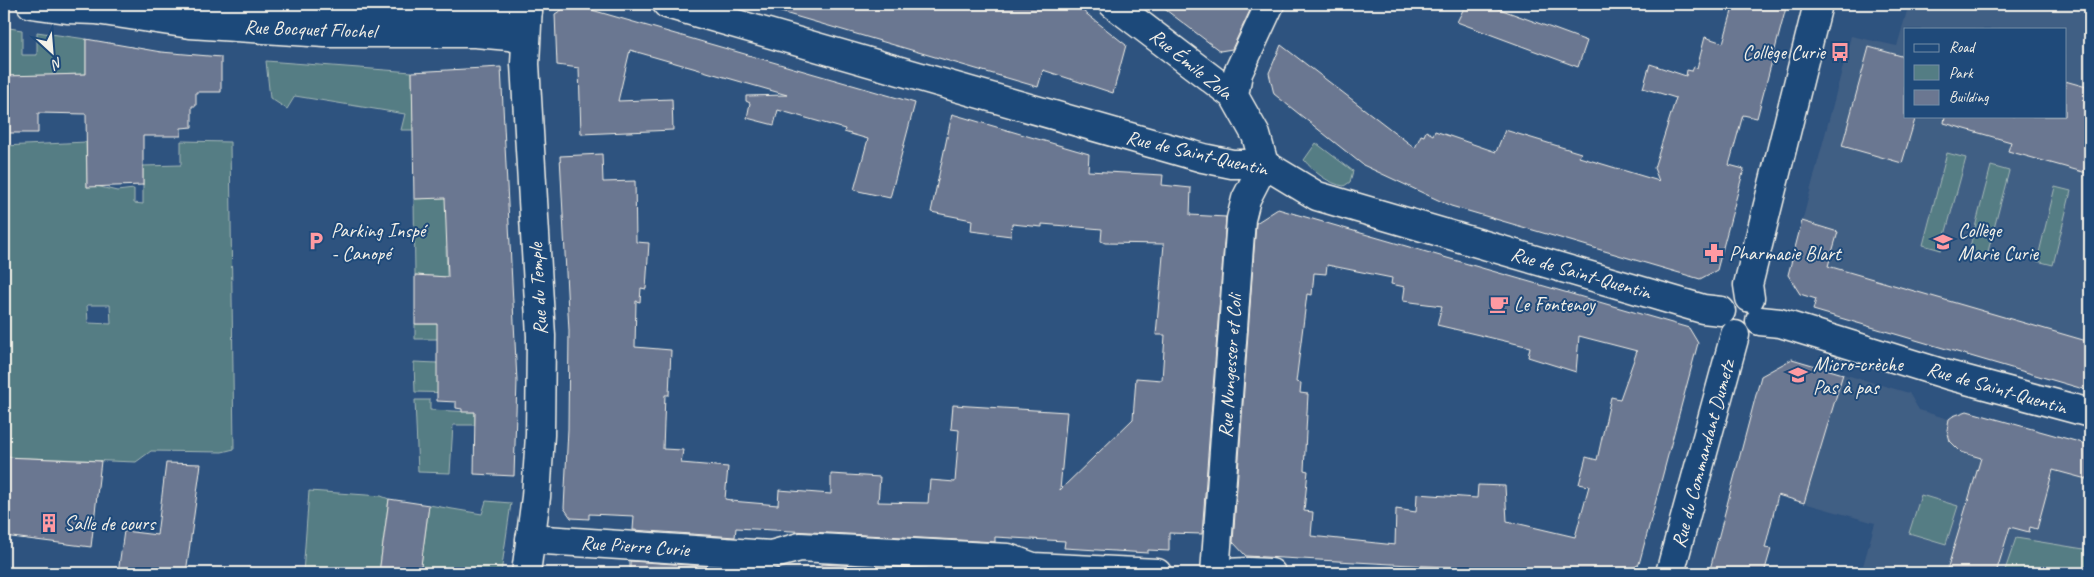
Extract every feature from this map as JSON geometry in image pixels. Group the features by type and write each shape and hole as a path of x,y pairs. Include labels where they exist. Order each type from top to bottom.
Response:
{"street":[{"name":"Rue Bocquet Flochel","path":"31,4 67,9 96,10 190,24 325,33 475,33 509,36 525,40"},
{"name":"Rue Bocquet Flochel","path":"96,10 129,4"},
{"name":"Rue Bocquet Flochel","path":"186,4 453,10 528,7"},
{"name":"Rue de Saint-Quentin","path":"667,4 1203,158 1232,164 1264,164 1317,196 1703,309 1721,311"},
{"name":"Rue Émile Zola","path":"1113,4 1234,96 1256,135 1264,164"},
{"path":"1234,96 1238,73 1270,4"},
{"path":"1755,310 1742,296 1730,299 1721,311 1723,326 1735,335 1742,336 1750,333 1755,310 1748,285 1818,4"},
{"name":"Rue du Temple","path":"526,573 536,496 540,435 541,336 524,64 528,7"},
{"path":"407,32 453,10"},
{"name":"Rue Nungesser et Coli","path":"1215,573 1241,218 1246,199 1264,164"},
{"name":"Rue de Saint-Quentin","path":"1755,310 1780,323 1948,375 2090,414"},
{"name":"Rue du Commandant Dumetz","path":"1670,573 1735,335"},
{"name":"Rue Pierre Curie","path":"530,539 769,564 800,547 1008,558 1033,570 1158,573"},
{"path":"1225,573 1270,573"}],"shaded area":[{"name":"Collège Marie Curie","path":"1909,4 2090,4 2090,391 1813,310 1815,299 1800,294 1788,275 1851,36 1897,46"},
{"path":"1843,374 1909,393 1919,410 1948,419 1967,411 1973,412 2090,445 2090,573 1861,573 1875,523 1804,503"}],"green space":[{"path":"9,28 22,30 22,55 37,55 37,32 86,39 86,74 9,76"},
{"path":"266,61 412,72 413,130 401,130 405,114 295,96 287,109 270,98"},
{"path":"181,141 230,142 234,449 222,452 151,451 136,462 4,457 4,146 86,142 87,187 96,186 117,191 134,189 134,203 143,204 143,166 181,165","holes":["87,305 110,305 111,324 88,323"]},
{"path":"1316,143 1353,171 1350,182 1344,186 1333,183 1317,173 1304,160"},
{"path":"1947,153 1966,158 1941,250 1923,245"},
{"path":"1991,166 2009,171 1985,263 1967,258"},
{"path":"2055,187 2071,191 2053,265 2037,261"},
{"path":"469,196 448,246 446,246 447,277 415,275 414,199"},
{"path":"415,324 461,324 460,339 415,339"},
{"path":"414,362 437,363 461,393 415,392"},
{"path":"415,400 430,400 430,410 475,412 475,425 453,425 450,473 418,472"},
{"path":"309,491 381,496 389,499 379,573 303,573"},
{"path":"1921,495 1958,506 1946,544 1909,533"},
{"path":"486,501 511,503 501,573 420,573 429,505 482,514"},
{"path":"2016,538 2090,550 2090,573 2004,573"}],"building":[{"path":"571,4 915,103 890,198 854,190 868,139 844,132 845,129 778,110 774,125 747,118 750,103 746,101 746,96 787,95 630,50 618,101 672,99 673,130 581,134 579,68 557,65 555,14"},
{"path":"775,4 1074,4 1126,45 1113,93 1043,70 1038,87 774,10"},
{"path":"1158,4 1253,4 1232,49 1220,51"},
{"path":"1466,4 1486,4 1587,41 1578,67 1457,22"},
{"path":"1734,4 1787,4 1757,118 1743,115 1729,165 1744,169 1717,270 1700,279 1451,206 1363,165 1274,94 1269,73 1281,45 1415,148 1421,135 1424,136 1426,131 1433,135 1435,131 1496,152 1505,130 1581,153 1579,157 1659,181 1654,168 1676,98 1643,88 1650,64 1686,76 1687,70 1692,71 1694,67 1697,68 1705,37 1723,43"},
{"path":"86,39 161,52 221,57 221,92 196,92 196,106 192,106 192,127 181,128 181,136 143,136 143,185 87,187 86,114 38,113 38,133 4,133 4,76 86,74"},
{"path":"1869,47 1904,57 1904,118 1915,118 1902,163 1842,146"},
{"path":"501,67 517,381 514,476 474,474 475,412 462,412 462,409 456,408 456,402 437,401 437,324 415,324 415,275 448,277 445,198 414,199 412,72"},
{"path":"2066,81 2090,88 2090,174 2008,151 2011,142 1944,123 1945,118 2066,118"},
{"path":"952,114 1089,154 1088,171 1163,175 1162,185 1191,188 1190,215 1226,217 1202,534 1169,533 1169,551 1148,550 1148,553 1064,548 1065,541 995,537 995,542 736,528 735,537 633,530 634,516 589,514 589,519 571,518 564,508 568,429 569,331 560,156 602,154 603,182 635,181 636,242 649,243 646,289 641,288 640,302 636,301 635,347 671,350 669,395 665,395 663,449 683,450 681,463 728,467 725,499 778,505 779,490 831,494 831,474 880,477 878,502 928,503 930,480 955,482 959,430 951,429 953,405 1067,412 1060,490 1133,419 1136,378 1162,380 1165,335 1156,335 1164,244 1105,243 1101,241 1102,229 1042,224 1042,227 1012,224 1011,236 971,231 972,220 931,212"},
{"path":"1278,209 1689,328 1698,343 1639,564 1627,573 1555,573 1246,556 1233,542 1256,223","holes":["1327,265 1392,278 1391,284 1405,287 1403,301 1442,306 1437,325 1530,347 1528,357 1576,372 1579,336 1637,351 1620,399 1611,397 1597,460 1586,457 1579,484 1589,486 1575,537 1507,521 1505,486 1478,485 1477,498 1417,494 1416,512 1396,509 1395,545 1311,536 1313,512 1304,511 1308,471 1304,470 1308,394 1300,393 1301,383 1296,382 1307,294 1312,295 1314,273 1326,274"]},
{"path":"1802,221 1838,232 1828,266 2090,342 2090,391 1813,310 1816,299 1800,294 1788,275"},
{"path":"1792,359 1843,374 1804,503 1778,495 1765,548 1771,549 1764,573 1709,573 1761,376"},
{"path":"1967,411 2090,445 2090,480 2053,470 2037,529 2030,527 2029,532 2010,527 1996,573 1946,573 1981,458 1961,452 1950,441 1947,430 1949,419"},
{"path":"4,457 101,461 91,547 4,536"},
{"path":"166,463 201,464 186,573 118,573 124,531 157,535"},
{"path":"389,499 429,505 420,573 379,573"},
{"path":"630,561 732,568 732,573 630,573"},
{"path":"821,564 858,566 858,573 820,573"}],"place":[{"name":"Collège Curie","path":"1840,52"},
{"name":"Parking Inspé - Canopé","path":"316,241"},
{"name":"Collège Marie Curie","path":"1943,242"},
{"name":"Pharmacie Blart","path":"1714,253"},
{"name":"Le Fontenoy","path":"1499,304"},
{"name":"Micro-crèche Pas à pas","path":"1798,375"},
{"name":"Salle de cours","path":"49,523"}]}
